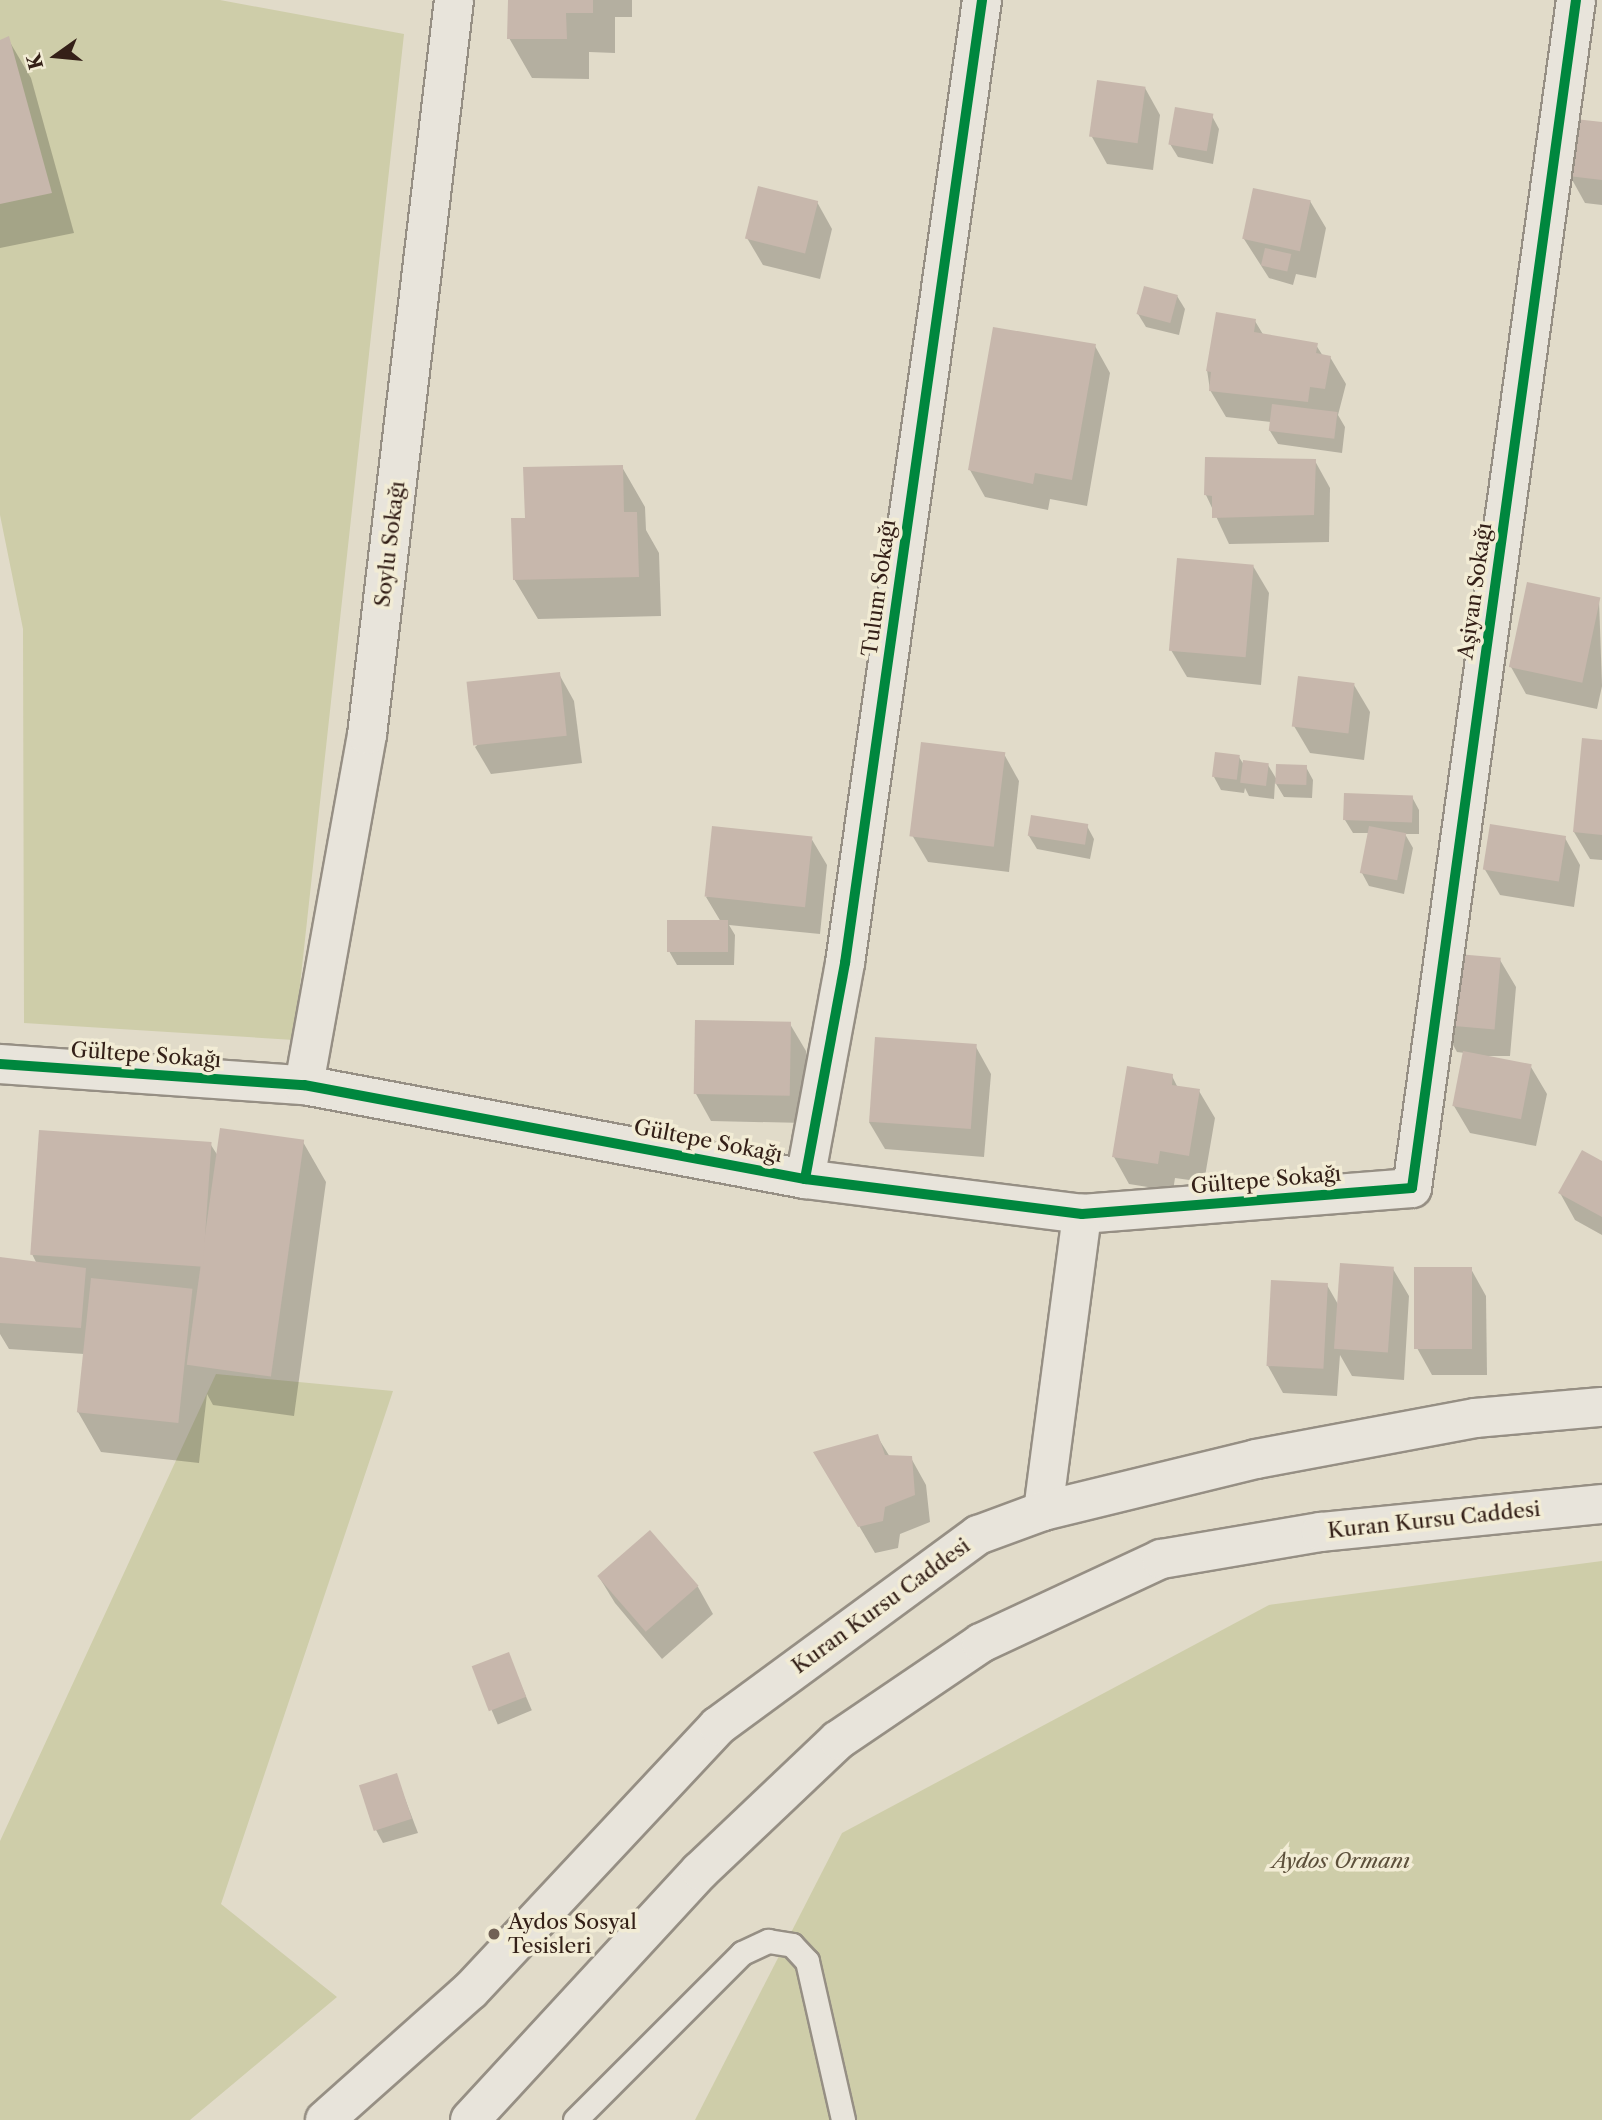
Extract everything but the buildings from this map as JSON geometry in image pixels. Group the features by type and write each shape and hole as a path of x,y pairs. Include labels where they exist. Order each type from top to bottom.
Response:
{"street":[{"name":"Soylu Sokağı","path":"304,1085 368,735 454,0"},
{"name":"Tulum Sokağı","path":"805,1179 845,963 982,0"},
{"name":"Aşiyan Sokağı","path":"1412,1188 1576,0"},
{"name":"Gültepe Sokağı","path":"0,1064 304,1085 805,1179 1082,1214 1412,1188"},
{"path":"1043,1511 1082,1214"},
{"name":"Kuran Kursu Caddesi","path":"324,2120 470,1991 718,1726 978,1535 1043,1511 1255,1459 1475,1418 1602,1407"},
{"name":"Kuran Kursu Caddesi","path":"470,2120 700,1871 838,1740 981,1643 1161,1559 1321,1532 1602,1504"}],"lane":[{"path":"575,2120 742,1954 768,1941 792,1945 807,1961 843,2120"}],"green space":[{"path":"0,0 220,0 404,34 294,1040 24,1023 23,629 0,515"},
{"path":"216,1374 393,1391 221,1904 337,1997 190,2120 0,2120 0,1841"},
{"name":"Aydos Ormanı","path":"1602,1561 1602,2120 695,2120 842,1833 1269,1605"}],"cycle path":[{"path":"805,1179 845,963 982,0"},
{"path":"0,1064 304,1085 805,1179 1082,1214 1412,1188 1576,0"}],"place":[{"name":"Aydos Sosyal Tesisleri","path":"494,1934"}]}
